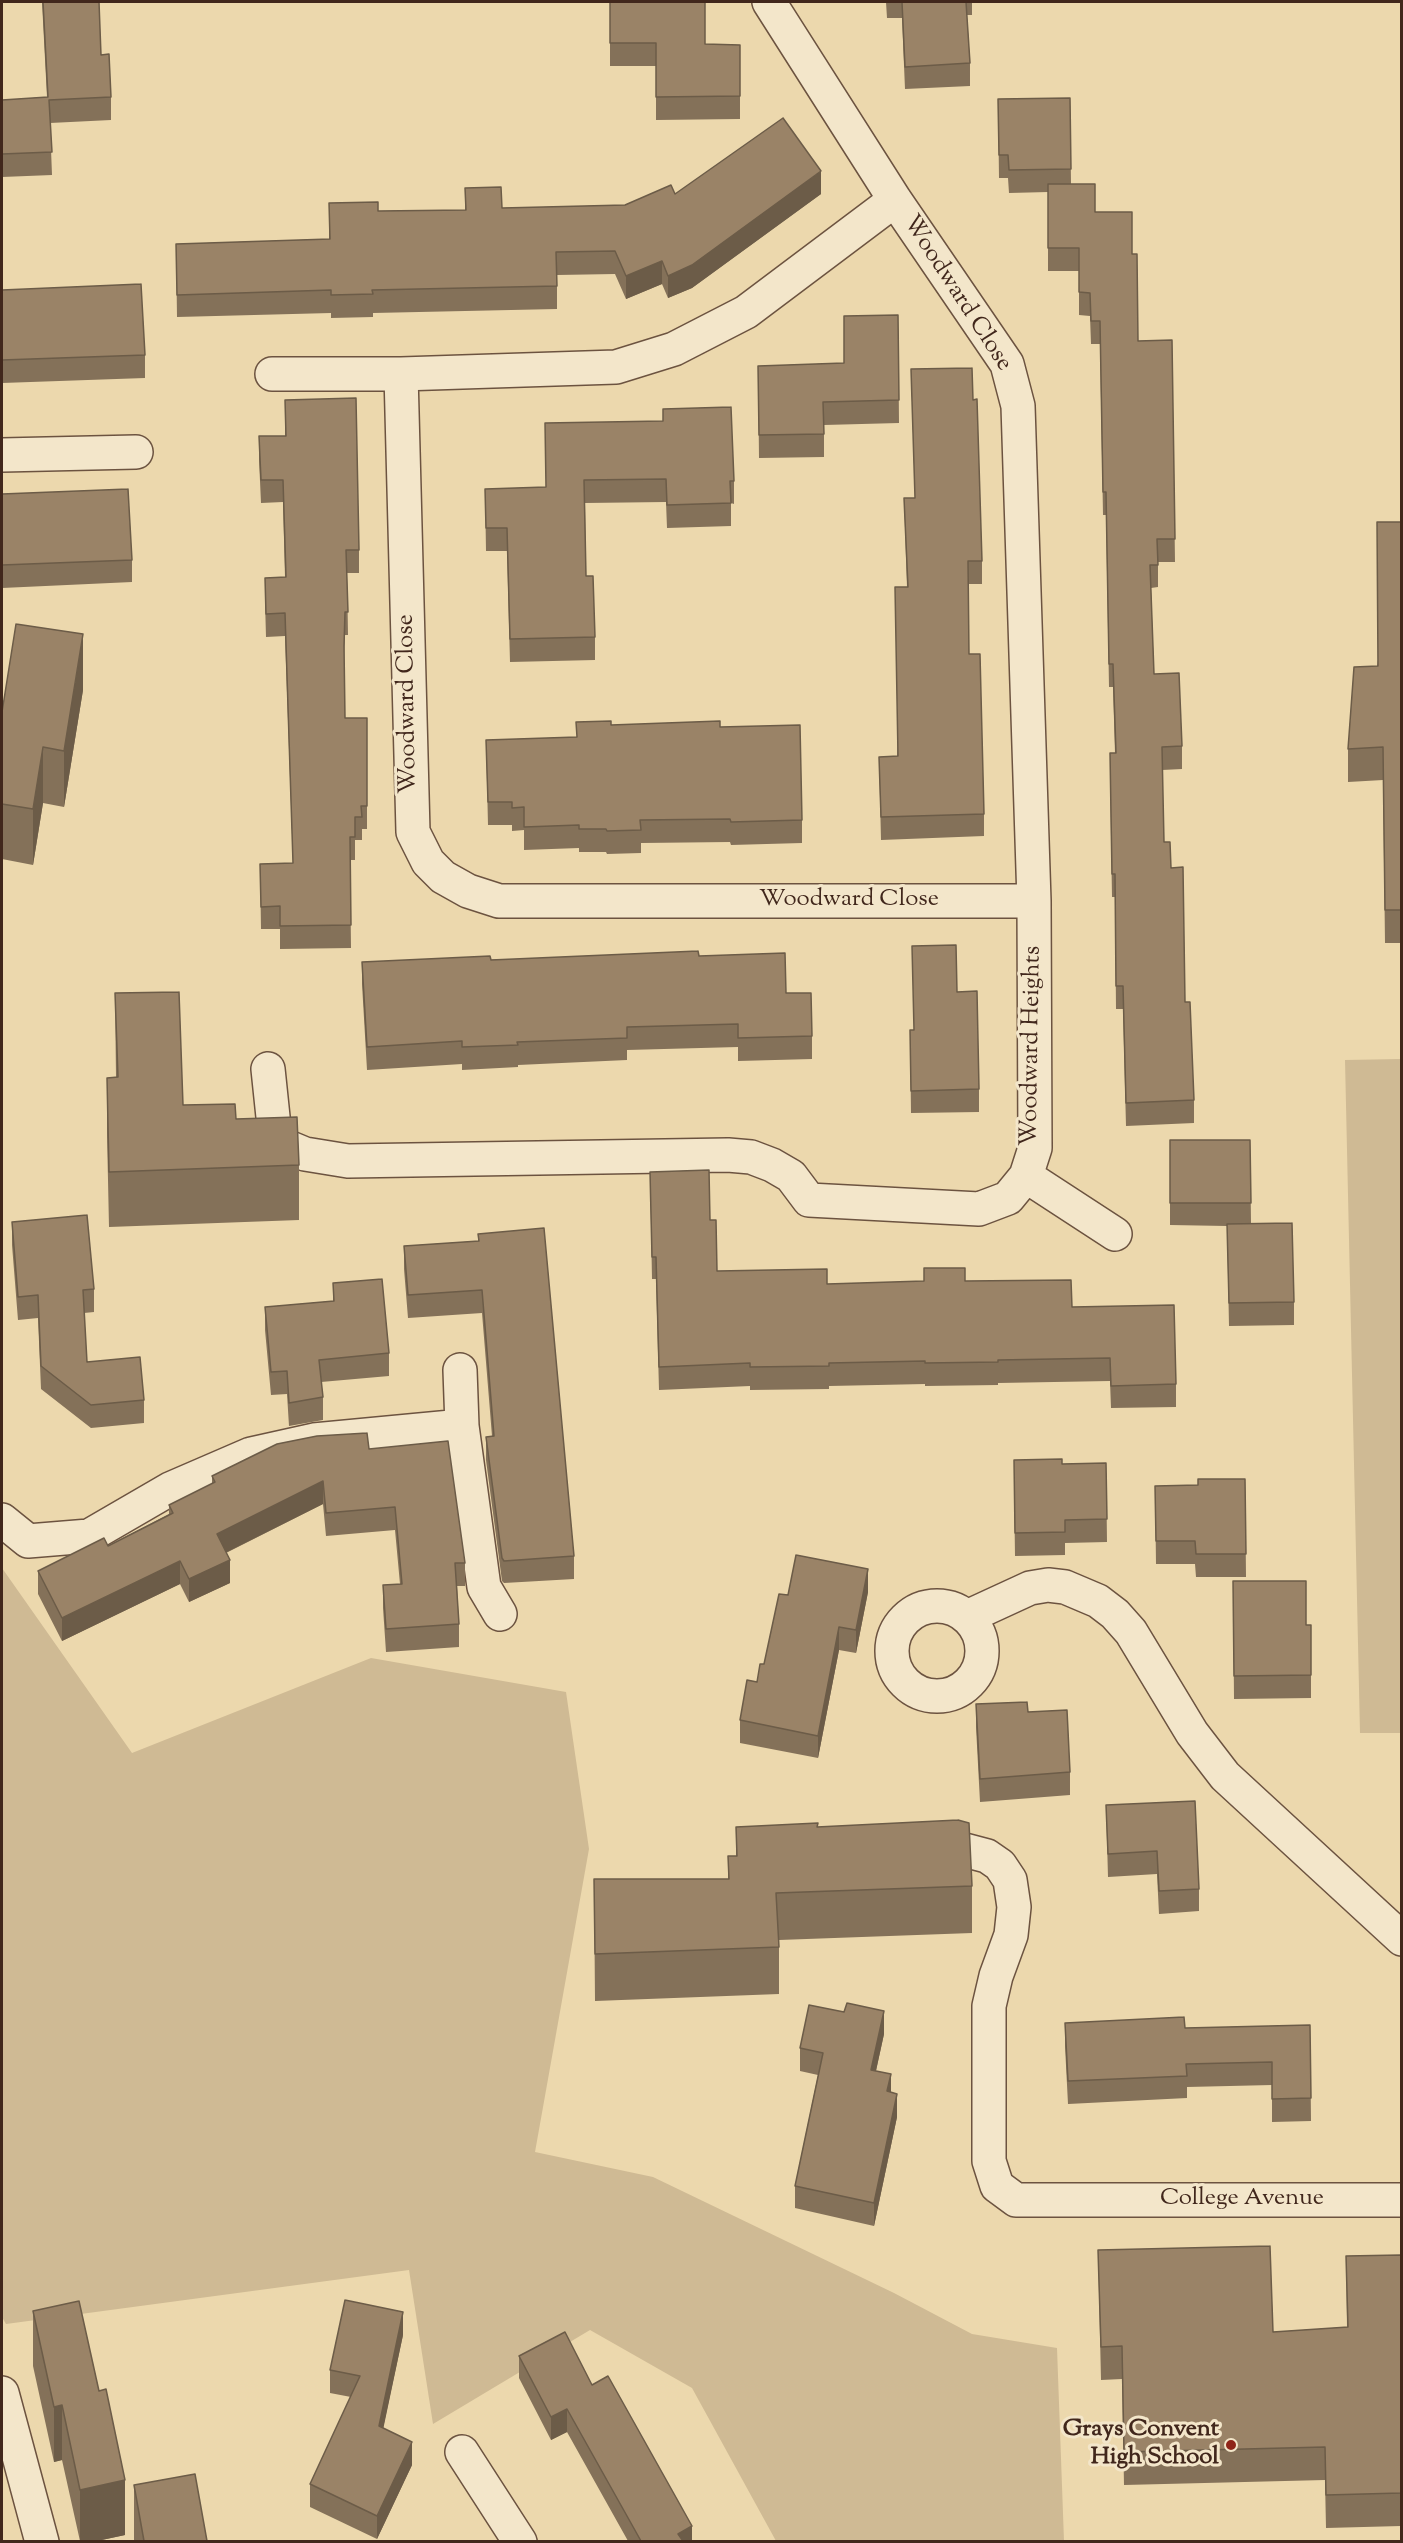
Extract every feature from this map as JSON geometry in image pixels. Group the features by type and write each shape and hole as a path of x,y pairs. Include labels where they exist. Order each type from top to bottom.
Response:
{"street":[{"name":"Woodward Close","path":"401,374 413,832 428,861 443,877 468,891 499,901 1034,901 1018,406 1007,364 895,200 769,2"},
{"name":"Woodward Close","path":"272,374 401,374 616,367 674,349 746,312 895,200"},
{"path":"2,455 136,452"},
{"name":"Woodward Heights","path":"268,1069 275,1136 281,1144 305,1154 348,1161 728,1155 751,1157 772,1165 791,1176 809,1200 979,1209 1008,1198 1026,1176 1035,1148 1034,901"},
{"path":"1026,1176 1115,1234"},
{"path":"460,1370 462,1426 484,1587 500,1614"},
{"path":"2,1520 28,1541 89,1536 170,1489 251,1454 314,1440 462,1426"},
{"path":"967,1617 1030,1588 1048,1585 1085,1593 1098,1601 1115,1614 1131,1632 1192,1733 1225,1776 1401,1940"},
{"name":"College Avenue","path":"899,1847 953,1847 987,1856 1000,1865 1010,1880 1014,1907 1011,1935 996,1976 989,2006 989,2161 997,2186 1016,2200 1401,2200"},
{"path":"2,2393 42,2541"},
{"path":"462,2452 520,2541"}],"shaded area":[{"path":"1401,1059 1401,1733 1360,1733 1345,1060"},
{"path":"2,1568 132,1753 371,1658 566,1692 589,1849 535,2152 653,2177 894,2293 972,2334 1057,2348 1064,2541 776,2541 692,2388 590,2330 433,2424 409,2270 6,2324 2,2317"}],"building":[{"path":"43,2 99,2 101,55 109,54 111,97 49,100 52,152 2,154 2,100 48,97"},
{"path":"610,2 705,2 705,44 740,45 740,96 656,97 656,43 610,43"},
{"path":"902,2 966,2 970,63 905,67"},
{"path":"1070,98 1071,169 1009,170 1008,155 999,155 998,99"},
{"path":"783,118 821,171 692,265 668,276 662,261 626,276 615,251 556,252 557,286 372,290 373,294 331,295 331,290 177,295 176,244 330,239 329,203 378,202 378,211 466,210 465,188 501,187 502,208 625,205 671,185 675,194"},
{"path":"1048,184 1095,184 1095,212 1132,212 1132,254 1137,254 1138,341 1172,340 1175,539 1157,539 1158,565 1150,565 1154,674 1179,673 1182,746 1162,747 1164,842 1170,842 1171,868 1183,867 1185,1002 1190,1002 1194,1100 1126,1103 1123,986 1116,986 1115,874 1112,874 1110,753 1116,753 1113,664 1109,664 1100,321 1091,321 1090,293 1079,292 1079,248 1048,248"},
{"path":"141,284 145,355 2,360 2,290"},
{"path":"898,315 899,400 823,402 824,434 759,435 758,366 844,363 844,316"},
{"path":"972,368 973,400 977,399 982,561 968,561 969,654 980,654 984,814 881,817 879,757 898,756 895,587 908,587 904,498 915,498 911,369"},
{"path":"356,398 359,550 346,550 348,612 345,612 344,646 345,718 367,718 367,806 361,806 362,817 355,817 355,837 350,837 351,925 280,926 280,906 261,907 260,864 293,863 285,613 266,614 265,578 286,577 283,480 261,480 259,436 286,436 285,400"},
{"path":"731,407 734,481 730,481 731,503 667,505 666,479 584,480 586,576 593,576 595,637 510,639 507,528 486,528 485,489 546,487 545,423 663,421 663,409"},
{"path":"128,489 132,560 2,565 2,494"},
{"path":"1377,522 1401,522 1401,910 1385,910 1383,747 1348,749 1354,667 1378,666"},
{"path":"16,624 83,634 64,751 43,747 33,809 2,804 2,712"},
{"path":"611,721 611,725 720,721 720,727 800,725 802,820 731,822 730,819 640,820 641,830 607,831 606,829 579,829 579,825 524,827 524,807 512,808 512,802 488,802 486,740 577,737 576,722"},
{"path":"956,945 957,992 977,991 979,1089 911,1091 910,1030 914,1030 912,946"},
{"path":"698,951 699,956 785,953 786,993 811,993 812,1036 738,1038 738,1024 627,1027 627,1038 517,1042 518,1045 462,1047 462,1041 367,1047 362,962 490,956 491,960"},
{"path":"179,992 183,1105 235,1104 236,1119 297,1117 299,1165 109,1172 107,1078 118,1077 115,993"},
{"path":"1170,1140 1250,1140 1251,1203 1170,1203"},
{"path":"709,1170 710,1220 716,1220 717,1271 827,1269 827,1284 924,1281 924,1268 965,1268 965,1281 1071,1280 1072,1307 1174,1305 1176,1384 1111,1386 1110,1358 998,1360 998,1362 829,1363 829,1366 750,1367 750,1363 659,1367 656,1257 652,1257 650,1172"},
{"path":"87,1215 94,1289 83,1290 87,1362 140,1357 144,1400 91,1405 41,1366 38,1295 18,1297 12,1222"},
{"path":"1292,1223 1294,1302 1229,1303 1227,1224"},
{"path":"544,1228 574,1556 504,1561 486,1437 494,1436 482,1290 408,1295 404,1246 479,1241 478,1234"},
{"path":"382,1279 389,1353 319,1360 323,1397 289,1403 287,1371 271,1372 265,1307 334,1301 333,1283"},
{"path":"367,1433 369,1449 448,1441 465,1563 455,1563 459,1624 386,1629 383,1585 402,1584 395,1507 326,1513 323,1481 217,1534 230,1560 189,1579 180,1561 62,1618 38,1571 104,1538 108,1546 173,1513 169,1505 215,1482 212,1476 277,1444 317,1436"},
{"path":"1062,1459 1062,1464 1106,1463 1107,1519 1065,1520 1065,1532 1015,1533 1014,1460"},
{"path":"1198,1479 1245,1479 1246,1554 1196,1554 1195,1541 1156,1541 1155,1486 1198,1485"},
{"path":"796,1555 868,1569 856,1630 839,1627 818,1736 740,1720 747,1680 757,1682 760,1664 764,1664 779,1594 788,1595"},
{"path":"1233,1581 1306,1581 1306,1625 1311,1625 1311,1675 1234,1676"},
{"path":"1027,1702 1028,1712 1067,1710 1070,1772 980,1779 976,1704"},
{"path":"1195,1801 1199,1889 1159,1891 1157,1851 1108,1854 1106,1805"},
{"path":"958,1820 969,1823 972,1886 776,1893 779,1947 595,1954 594,1879 729,1879 728,1856 737,1856 736,1827 818,1823 817,1827"},
{"path":"847,2003 884,2011 871,2070 891,2074 887,2091 897,2094 874,2203 795,2186 823,2053 800,2048 809,2005 844,2012"},
{"path":"1184,2017 1185,2028 1310,2025 1311,2098 1272,2099 1272,2062 1186,2064 1187,2076 1068,2081 1065,2023"},
{"path":"1270,2246 1273,2332 1348,2327 1346,2256 1401,2255 1401,2493 1326,2495 1325,2447 1124,2452 1122,2346 1101,2347 1098,2250"},
{"path":"345,2300 403,2312 379,2426 412,2442 377,2516 310,2484 360,2376 330,2370"},
{"path":"79,2301 99,2391 106,2389 125,2480 80,2490 62,2405 54,2407 33,2311"},
{"path":"565,2332 592,2385 608,2376 692,2526 678,2534 683,2541 641,2541 567,2409 551,2417 519,2356"},
{"path":"195,2474 207,2541 144,2541 134,2485"}],"place":[{"name":"Grays Convent High School","path":"1231,2445"}]}
